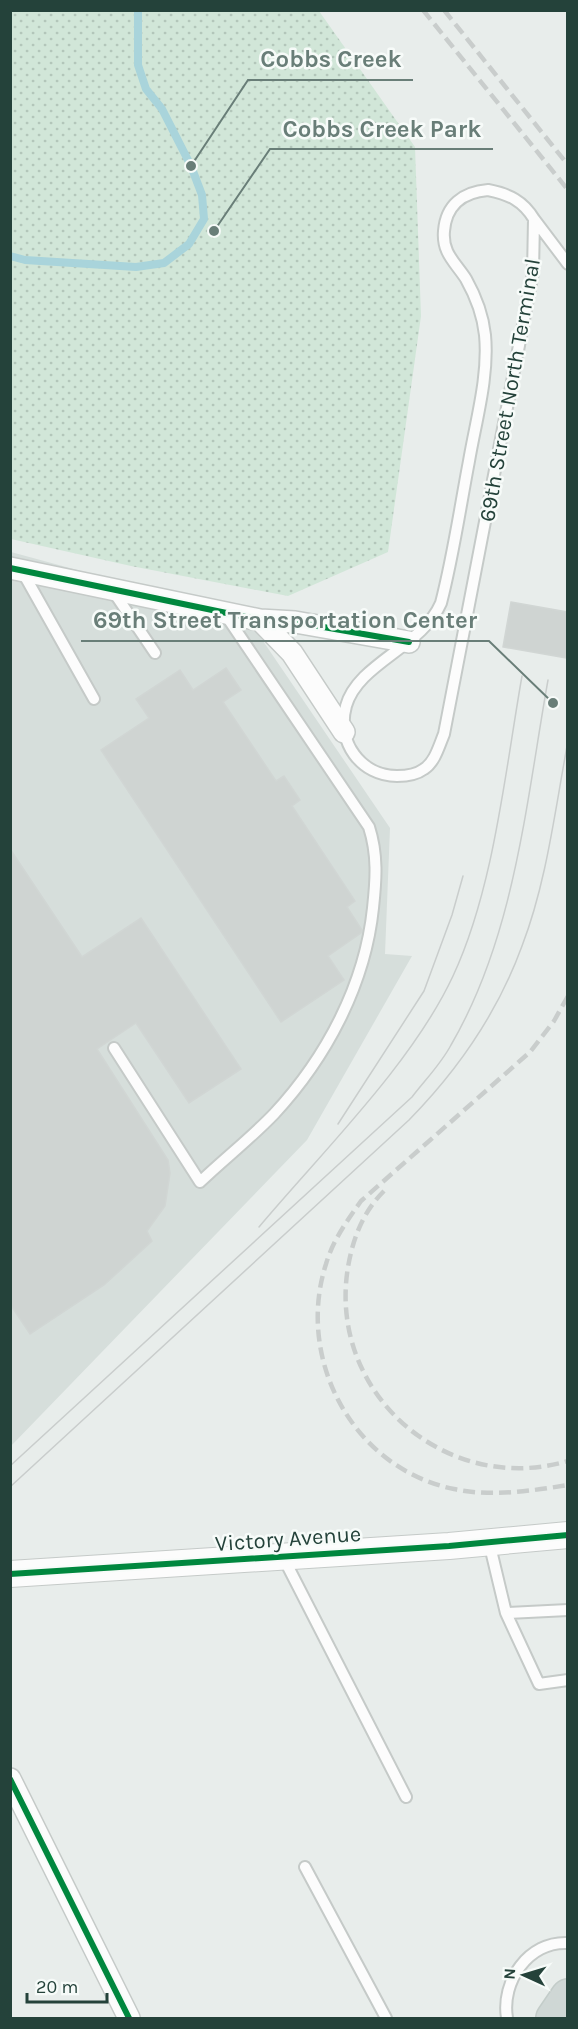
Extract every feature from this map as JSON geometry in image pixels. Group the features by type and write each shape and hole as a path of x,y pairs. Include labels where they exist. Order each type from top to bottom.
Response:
{"main road":[{"path":"553,2019 567,1996"}],"street":[{"path":"16,569 260,620 295,622 409,642"},
{"path":"260,620 292,653 344,732"},
{"name":"Victory Avenue","path":"10,1574 567,1535"},
{"path":"10,1779 129,2019"}],"lane":[{"name":"69th Street North Terminal","path":"488,190 504,193 518,200 534,219 533,273 444,734 432,761 424,769 414,774 390,776 369,769 360,763 353,753 344,732 346,707 358,685 409,642 436,613 447,582 485,357 485,333 474,297 465,278 447,254 444,235 448,214 462,196 473,191 488,190"},
{"path":"534,219 567,264"},
{"path":"16,569 94,699"},
{"path":"112,588 155,653"},
{"path":"114,1047 200,1182 273,1114 299,1084 338,1022 357,983 366,954 376,873 369,827 224,612"},
{"path":"489,1542 506,1613 540,1684 567,1680"},
{"path":"283,1556 406,1797"},
{"path":"506,1613 567,1610"},
{"path":"305,1867 386,2019"},
{"path":"507,2019 508,1988 520,1965 549,1944 567,1943"}],"shaded area":[{"path":"11,552 246,616 390,828 385,954 412,956 307,1140 11,1446"}],"green space":[{"path":"11,10 319,11 415,147 421,316 388,552 288,596 131,566 11,539"}],"building":[{"path":"511,602 567,612 567,658 503,647"},
{"path":"226,668 241,690 223,702 276,781 284,776 300,800 292,806 355,901 347,907 362,930 328,956 344,980 281,1022 101,750 149,718 136,699 180,670 193,690"},
{"path":"10,849 82,957 141,918 241,1069 189,1103 136,1023 97,1049 168,1160 170,1173 165,1206 147,1231 152,1241 104,1285 30,1334 10,1304"}],"waterway":[{"path":"10,256 25,260 136,267 164,263 189,244 204,219 202,195 191,166 162,109 146,89 138,65 138,10"}],"tram line":[{"path":"259,1227 390,1074 414,1042 453,976 479,906 488,868 504,790 522,676"},
{"path":"10,1466 412,1097 443,1059 473,1003 504,914 525,821 548,680"},
{"path":"10,1487 409,1120 460,1060 489,1017 501,994 531,921 550,845 568,741"},
{"path":"338,1124 424,991 452,915 463,876"}],"railway":[{"path":"423,10 568,190"},
{"path":"444,10 568,165"},
{"path":"568,996 554,1021 530,1052 361,1201 332,1247 318,1300 319,1337 327,1372 341,1405 361,1434 387,1459 419,1478 454,1489 482,1493 511,1492 568,1485"},
{"path":"384,1191 370,1208 353,1246 348,1267 346,1313 356,1356 376,1393 404,1425 439,1449 479,1464 523,1468 568,1461"}],"cycle path":[{"path":"10,568 260,620 295,622 409,642"},
{"path":"10,1574 449,1546 568,1535"},
{"path":"10,1779 129,2018"}],"place":[{"name":"Cobbs Creek","path":"191,166"},
{"name":"Cobbs Creek Park","path":"214,231"},
{"name":"69th Street Transportation Center","path":"553,703"}]}
